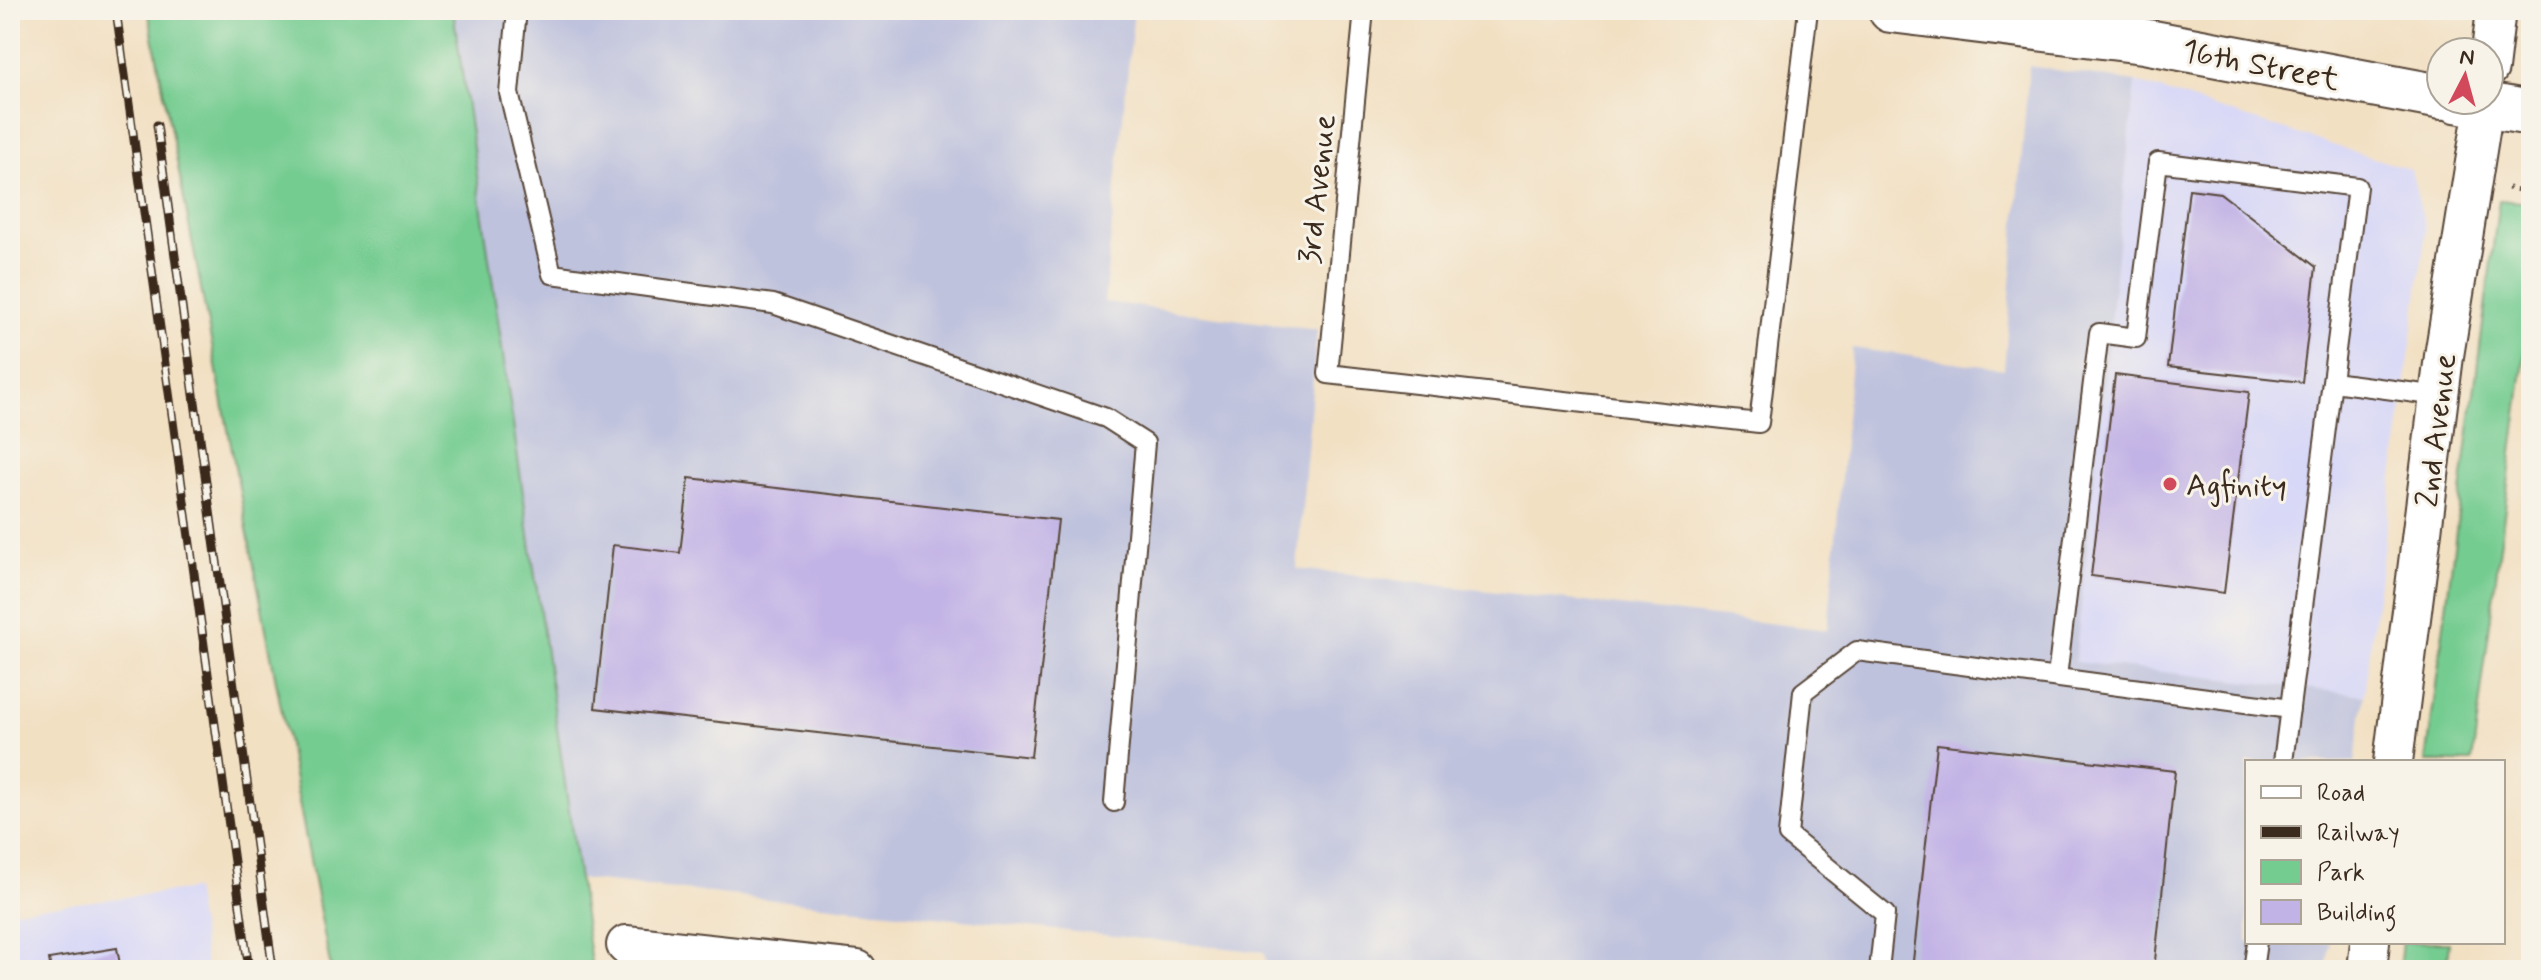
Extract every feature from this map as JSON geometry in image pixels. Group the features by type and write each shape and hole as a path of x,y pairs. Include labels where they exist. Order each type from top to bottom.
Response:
{"main road":[{"name":"16th Street","path":"1891,10 2143,41 2425,94"},
{"path":"2505,103 2531,113"}],"street":[{"name":"2nd Avenue","path":"2491,36 2496,10"},
{"name":"2nd Avenue","path":"2393,760 2476,116"},
{"path":"2367,970 2370,944"},
{"path":"626,945 857,970"}],"lane":[{"path":"517,10 509,93 552,274 773,304 1106,418 1145,443 1114,802"},
{"name":"3rd Avenue","path":"1364,10 1328,374 1759,423 1808,10"},
{"path":"2057,677 2099,333 2136,338 2158,162 2357,187 2283,760"},
{"path":"2333,382 2439,396"},
{"path":"1879,970 1885,914 1788,835 1803,692 1857,651 2290,709"},
{"path":"2253,970 2257,944"}],"path":[{"path":"2503,187 2531,192"}],"shaded area":[{"path":"453,10 1134,10 1104,302 1317,330 1297,569 1828,630 1852,348 2004,369 2029,66 2135,82 2075,662 2364,695 2355,760 2245,760 2245,944 2330,944 2326,970 1267,970 1264,952 579,879"},
{"path":"2135,82 2411,170 2426,230 2364,695 2075,663"},
{"path":"194,889 207,970 10,970 10,911"}],"green space":[{"path":"148,10 453,10 592,970 331,970"},
{"path":"2499,200 2531,203 2531,307 2472,760 2426,760"},
{"path":"2402,944 2449,944 2446,970 2399,970"}],"building":[{"path":"2189,189 2220,193 2316,267 2302,382 2168,367"},
{"name":"Agfinity","path":"2115,375 2249,392 2224,593 2091,576"},
{"path":"689,478 1058,520 1031,757 595,708 613,545 680,553"},
{"path":"1937,744 2175,771 2154,970 1912,970"},
{"path":"117,948 121,970 51,970 49,959"}],"railway":[{"path":"116,10 249,970"},
{"path":"157,125 273,970"}],"place":[{"name":"Agfinity","path":"2170,484"}]}
